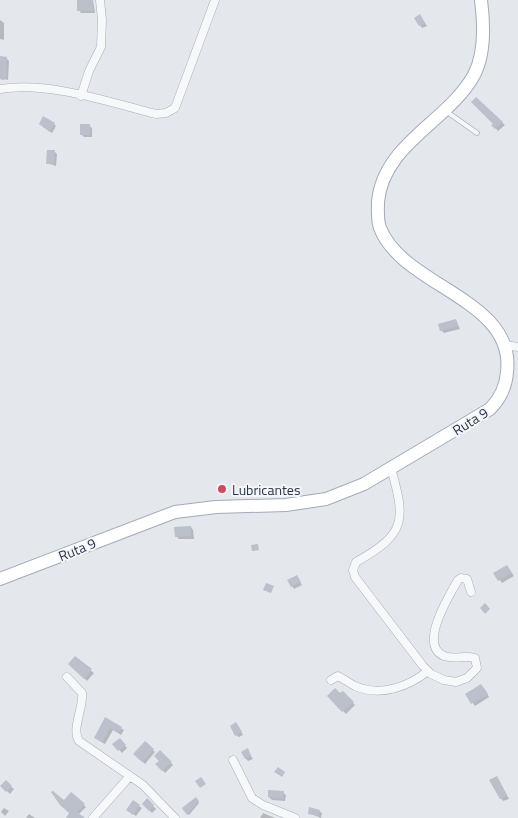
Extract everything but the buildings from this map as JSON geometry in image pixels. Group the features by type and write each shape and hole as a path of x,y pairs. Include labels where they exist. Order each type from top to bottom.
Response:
{"main road":[{"name":"Ruta 9","path":"0,579 175,512 216,507 286,505 326,499 364,484 490,409 497,401 507,377 512,346 493,325 409,264 387,240 379,227 378,212 379,188 385,172 395,158 452,104 475,74 482,50 481,0"}],"street":[{"path":"81,96 89,71 101,47 102,20 100,0"},
{"path":"0,89 22,87 81,96 156,114 166,113 175,108 215,0"},
{"path":"391,468 400,504 397,526 390,540 380,550 356,562 353,570 355,577 428,671 444,680 456,682 467,678 477,668 475,658 451,658 442,655 436,651 432,640 442,611 458,580 461,578 467,579 471,592"},
{"path":"331,680 338,676 356,686 380,691 399,687 428,671"},
{"path":"67,677 82,693 76,737 143,786 175,818"},
{"path":"233,760 252,798 263,805 295,818"},
{"path":"93,818 130,776"}],"lane":[{"path":"445,111 477,132"}],"place":[{"name":"Lubricantes","path":"222,489"}]}
